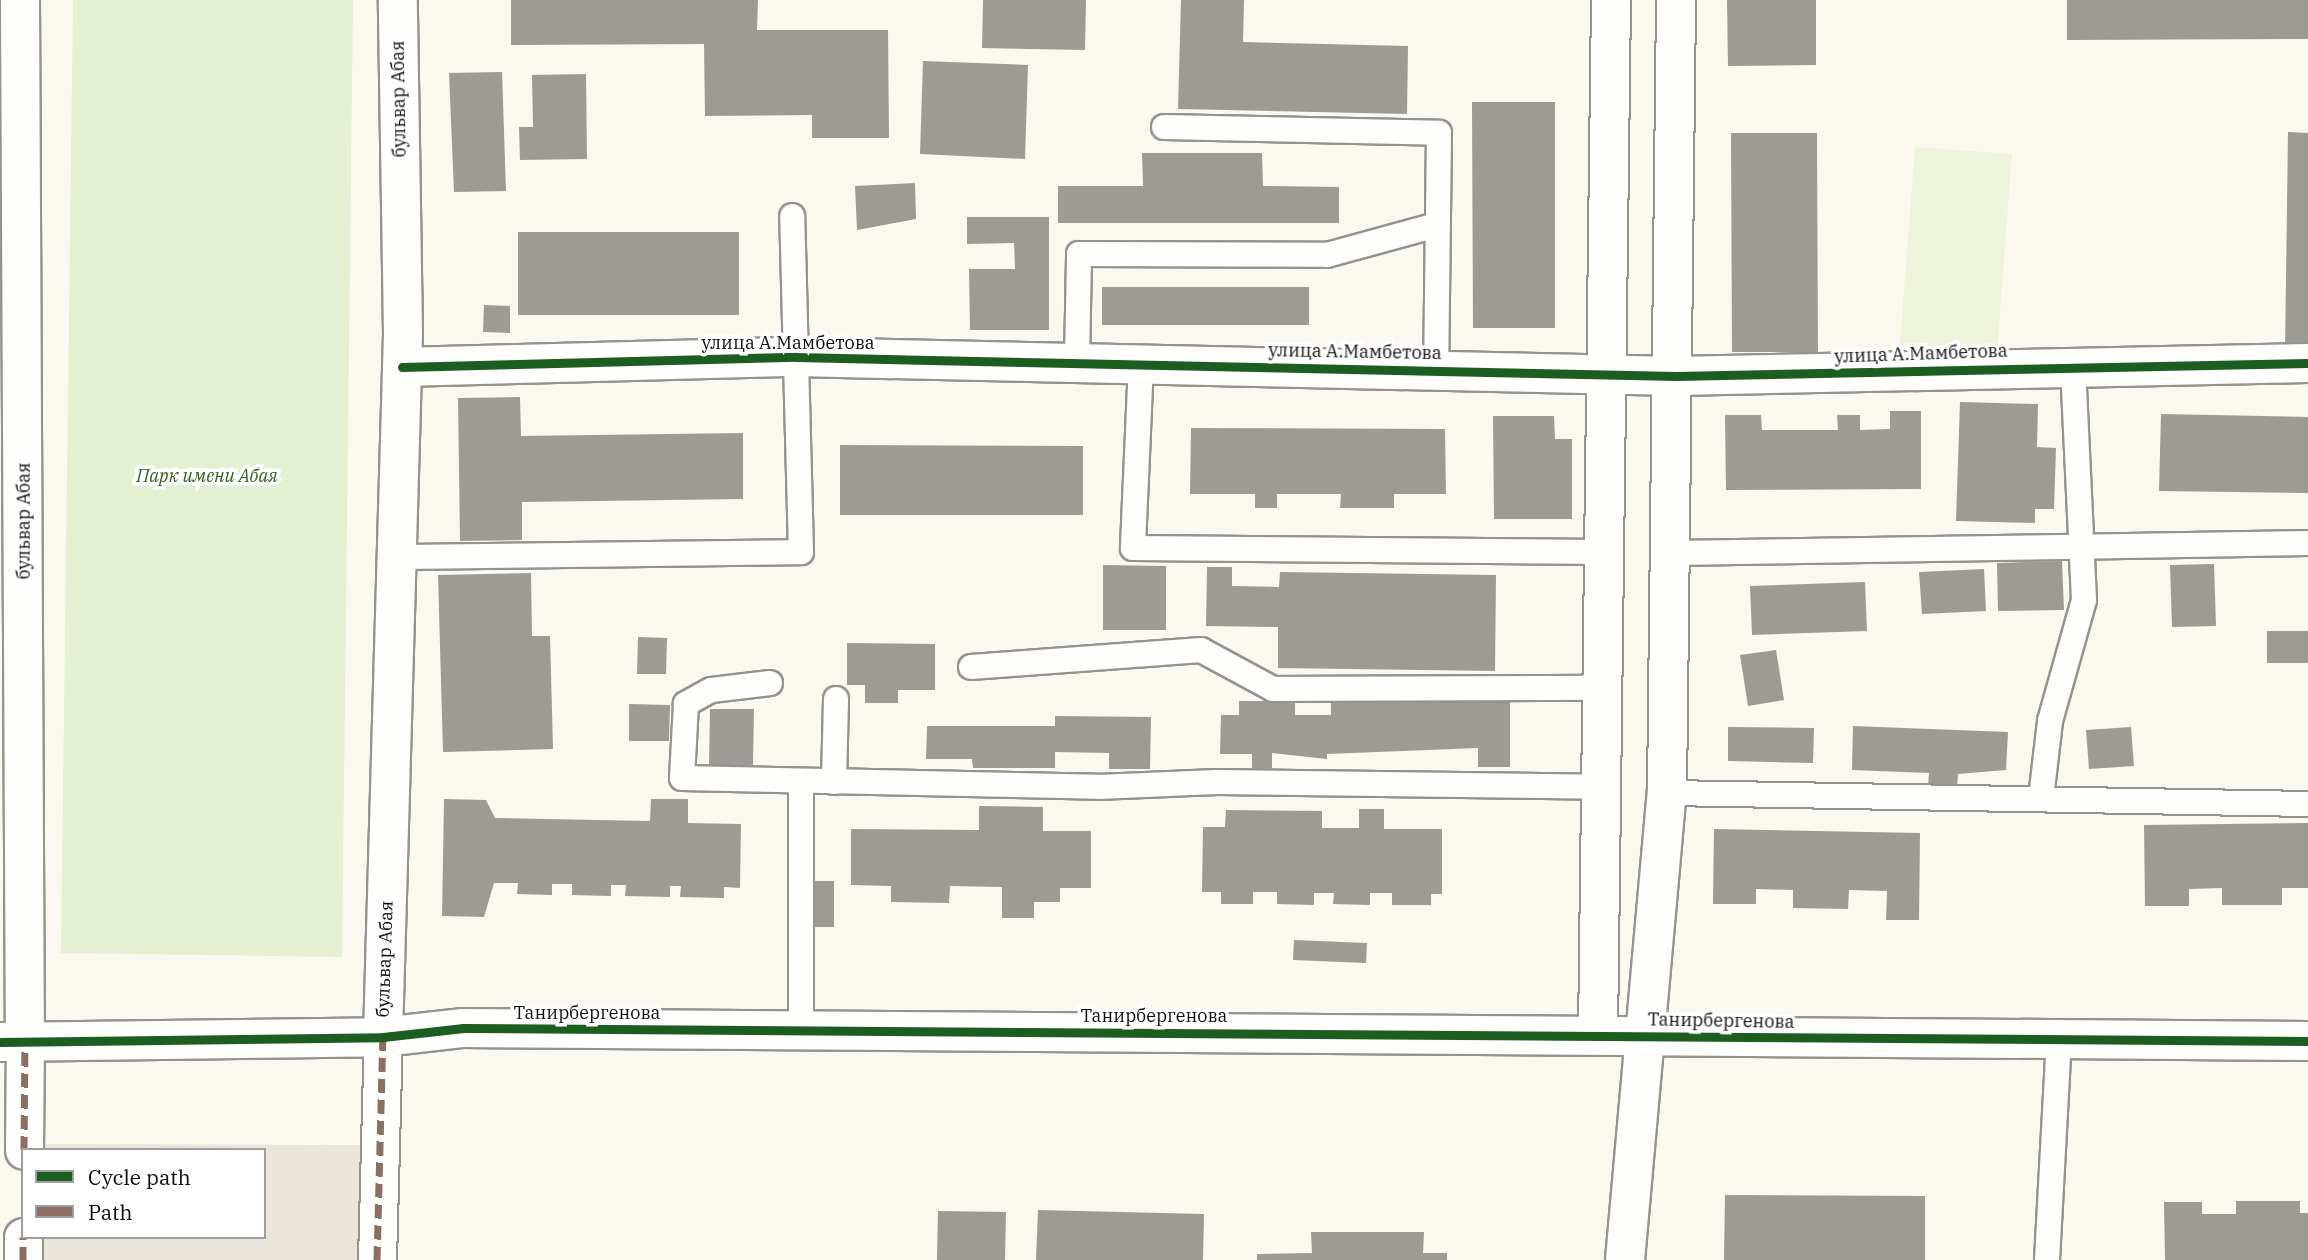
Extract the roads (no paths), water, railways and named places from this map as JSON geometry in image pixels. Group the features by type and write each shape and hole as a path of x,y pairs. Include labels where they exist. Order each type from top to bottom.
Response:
{"street":[{"name":"бульвар Абая","path":"13,1042 11,134 20,0"},
{"name":"бульвар Абая","path":"383,1037 402,367 398,0"},
{"path":"1598,1035 1611,0"},
{"path":"1625,1260 1667,793 1676,376 1676,0"},
{"name":"улица А.Мамбетова","path":"402,367 796,357 1676,376 2073,365 2308,363"},
{"name":"Танирбергенова","path":"13,1042 383,1037 463,1028 2308,1041"},
{"path":"377,1260 383,1037"},
{"path":"13,1042 24,1148"},
{"path":"23,1239 23,1260"}],"lane":[{"path":"1164,127 1439,133 1436,370"},
{"path":"396,557 801,552 792,216"},
{"path":"1077,362 1079,254 1327,255 1437,225"},
{"path":"1141,363 1133,548 1605,552"},
{"path":"2041,798 2050,721 2084,600 2079,548 2073,365"},
{"path":"1673,553 2308,543"},
{"path":"971,667 1201,650 1273,689 1602,688"},
{"path":"770,683 711,690 686,704 682,778 801,783 1603,787"},
{"path":"834,782 836,699"},
{"path":"801,783 801,1030"},
{"path":"1667,793 2308,804"},
{"path":"2047,1260 2059,1040"}],"park label":[{"name":"Парк имени Абая","path":"207,476"}]}
